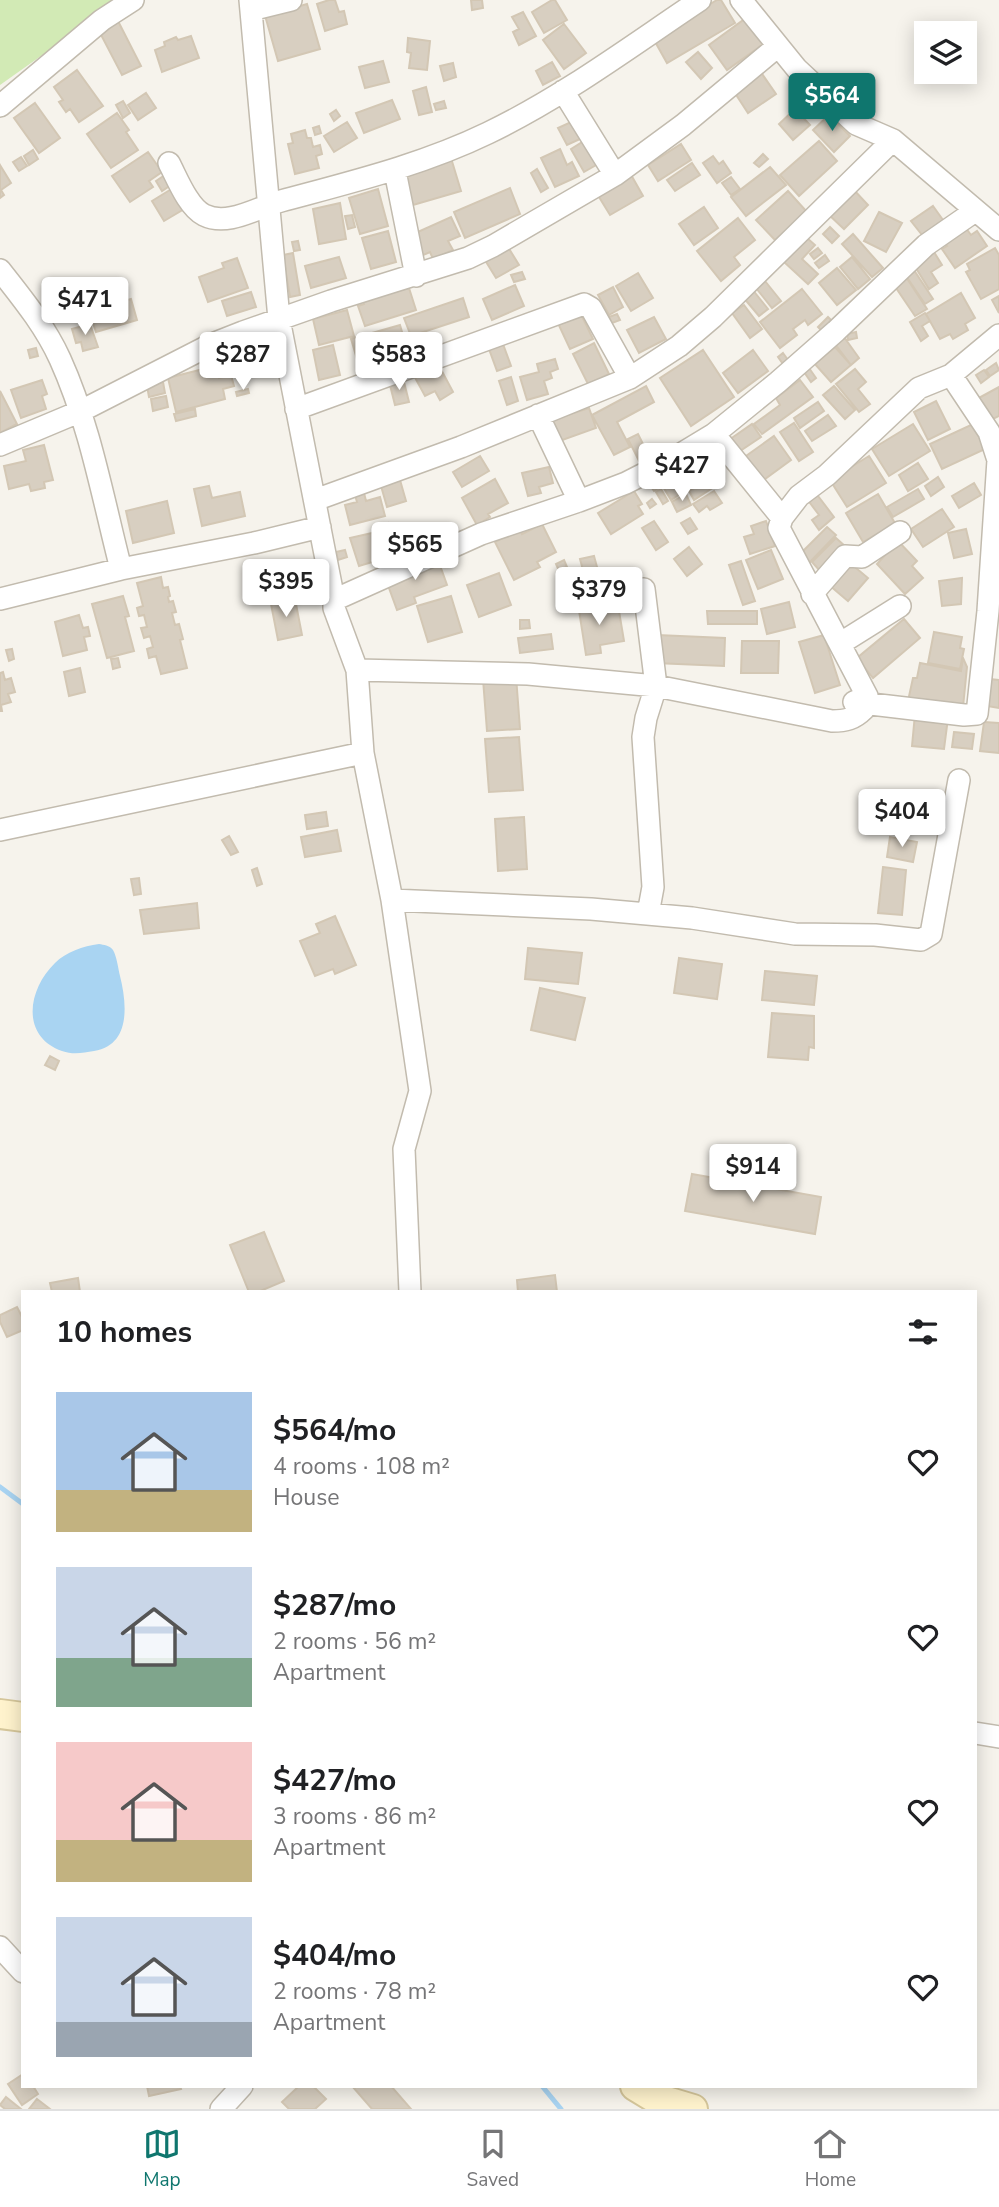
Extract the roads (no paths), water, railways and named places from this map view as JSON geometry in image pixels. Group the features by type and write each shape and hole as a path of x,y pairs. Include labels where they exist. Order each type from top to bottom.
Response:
{"main road":[{"path":"0,1714 21,1717"},
{"path":"638,2088 653,2098 693,2109"}],"street":[{"path":"0,106 102,20 133,0"},
{"path":"291,0 250,5 267,205 279,318 334,608 357,670 363,753 392,900 420,1091 404,1149 410,1290"},
{"path":"169,163 197,211 215,218 229,218 267,205 395,171 488,133 563,91 700,0"},
{"path":"741,0 797,69 856,124 893,140 999,230"},
{"path":"0,445 81,411 210,345 279,318 416,276 493,247 615,175 682,125 778,46"},
{"path":"563,91 615,175"},
{"path":"315,499 461,447 630,379 679,346 713,317 893,140"},
{"path":"395,171 416,276"},
{"path":"334,600 481,534 579,502 626,483 714,434 836,331 926,245 975,211"},
{"path":"0,270 29,307 59,357 81,411 121,569"},
{"path":"296,409 584,304 591,309 630,379"},
{"path":"854,702 867,696 779,528 782,518 799,496 827,475 919,388 951,375 999,335"},
{"path":"854,702 964,715 977,714 988,611 998,460 989,432 951,375"},
{"path":"538,415 579,502"},
{"path":"714,434 782,518"},
{"path":"0,599 121,569 320,527"},
{"path":"812,594 845,556 862,556 900,531"},
{"path":"644,590 656,686 643,737 653,887 648,914"},
{"path":"841,643 900,606"},
{"path":"357,670 528,674 656,686 832,721 845,721 856,717 864,709 854,702"},
{"path":"0,830 44,818 363,753"},
{"path":"392,900 592,909 692,918 795,934 875,935 921,940 931,934 960,780"},
{"path":"977,1733 999,1737"},
{"path":"0,1947 21,1970"},
{"path":"222,2109 240,2088"}],"water":[{"path":"99,944 111,948 116,959 124,999 124,1022 115,1041 106,1047 82,1053 62,1051 39,1035 34,1023 34,998 46,974 59,959 75,950"}],"waterway":[{"path":"0,1487 21,1503"},
{"path":"544,2088 561,2109"}]}
